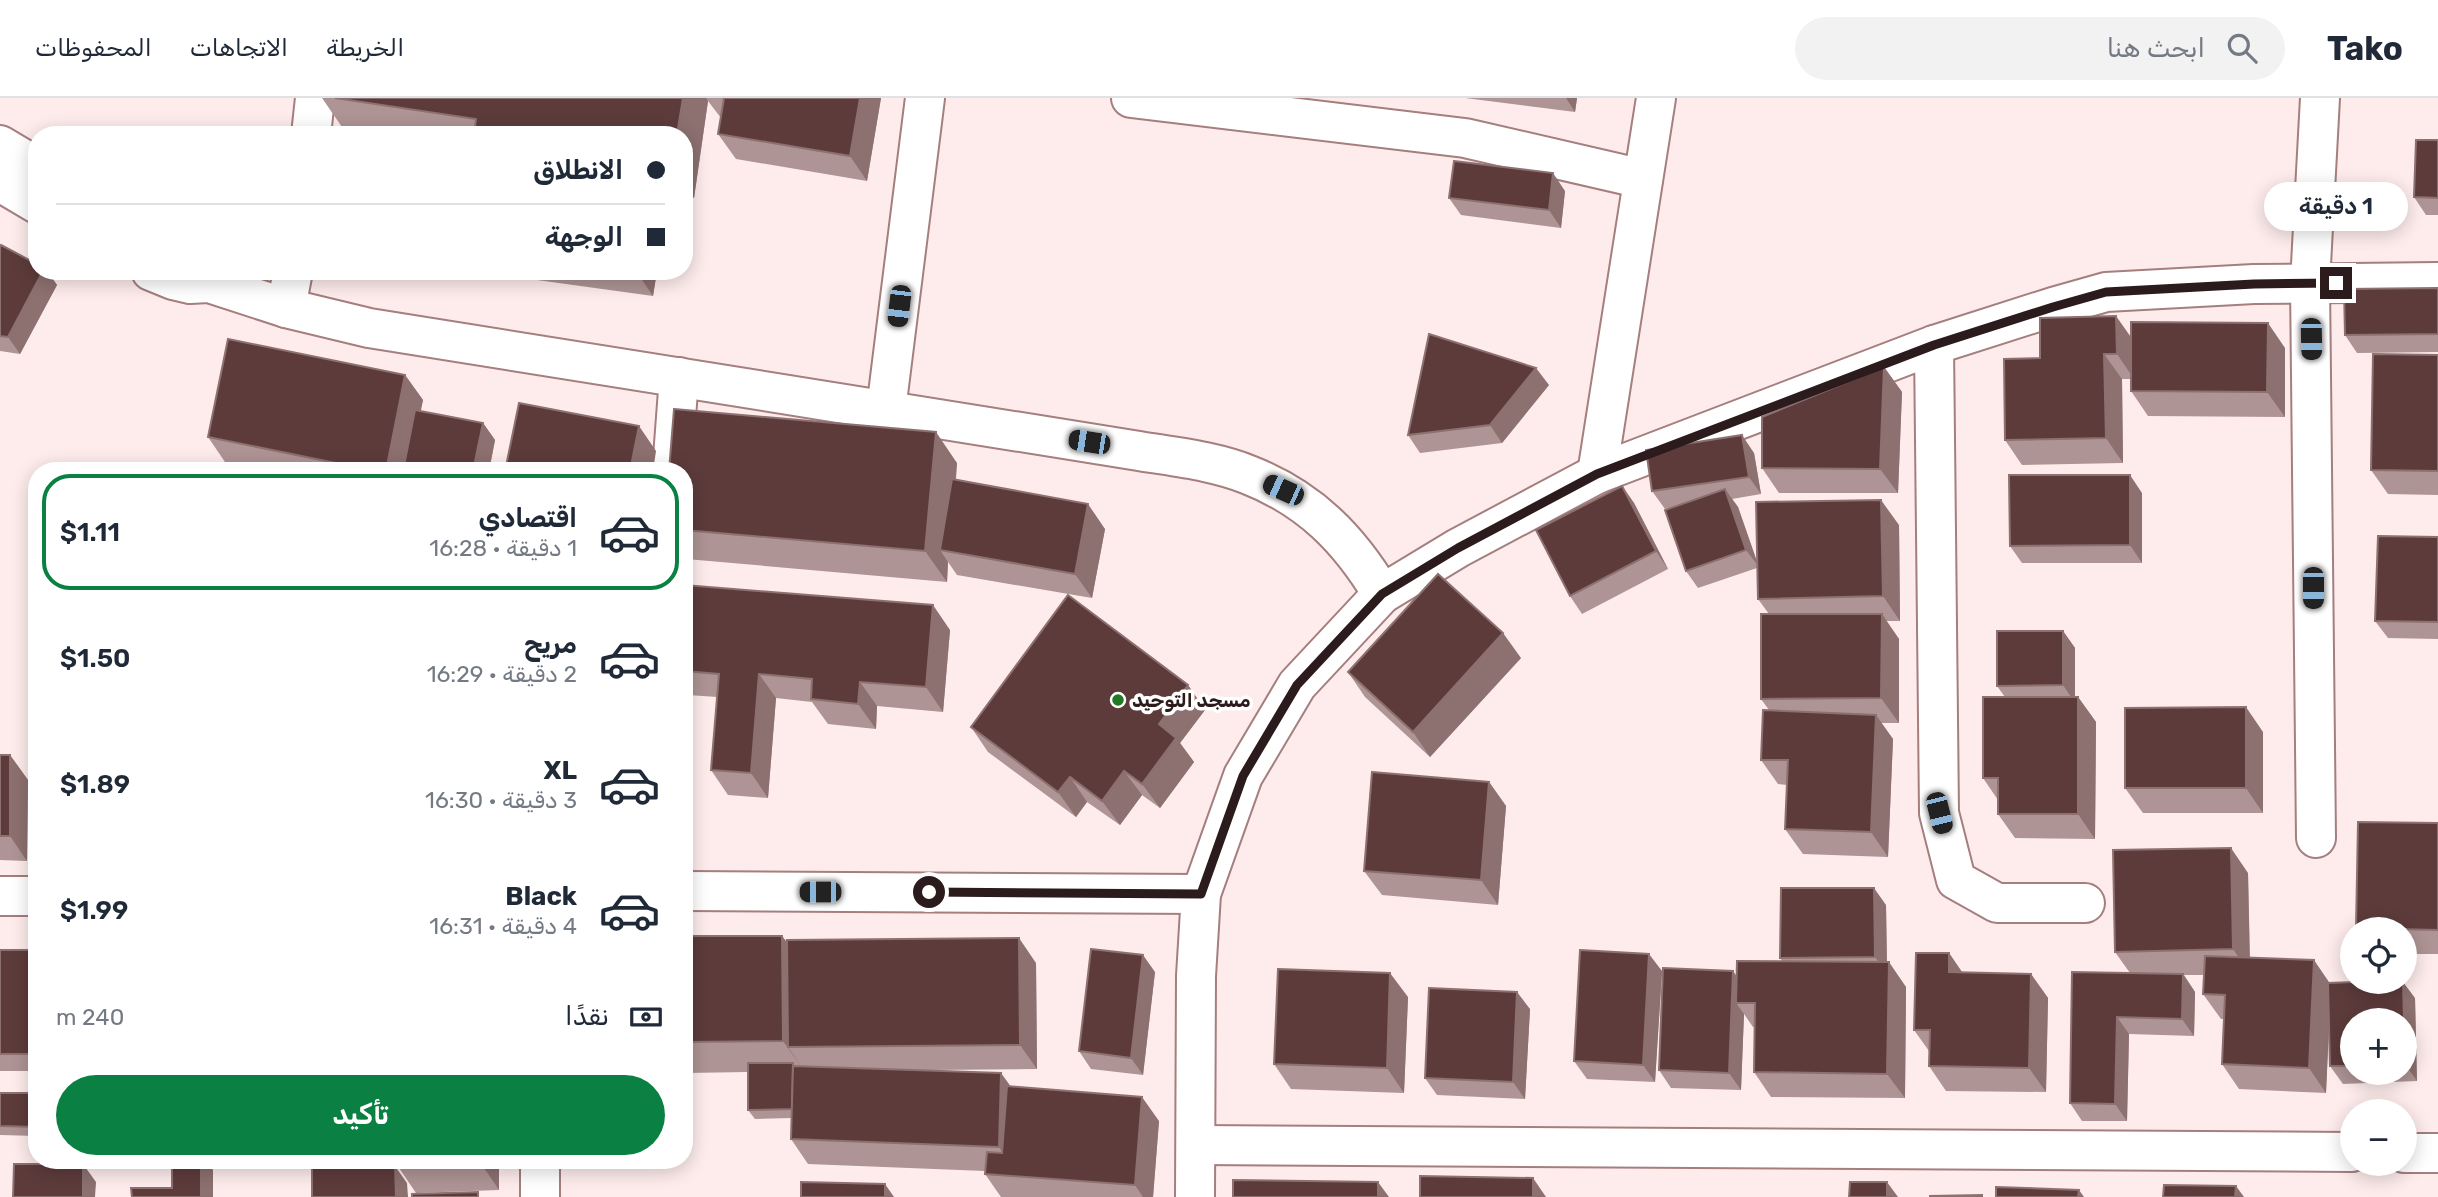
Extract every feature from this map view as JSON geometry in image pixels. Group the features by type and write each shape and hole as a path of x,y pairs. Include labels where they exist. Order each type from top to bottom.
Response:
{"street":[{"path":"312,126 315,98"},
{"path":"886,410 925,98"},
{"path":"1131,98 1465,138 1643,179"},
{"path":"1597,474 1656,98"},
{"path":"2316,838 2310,283 2320,98"},
{"path":"0,145 28,162"},
{"path":"0,182 28,199"},
{"path":"213,280 286,308 369,328 1139,451 1247,474 1283,490 1341,536 1382,594"},
{"path":"286,308 291,280"},
{"path":"1195,1197 1196,976 1201,894 1243,776 1297,685 1382,594 1458,548 1597,474 1934,345 2106,292 2310,283 2438,282"},
{"path":"1934,345 1939,813 1956,880 1997,903 2085,904"},
{"path":"673,462 679,377"},
{"path":"693,891 1201,894"},
{"path":"0,896 28,896"},
{"path":"1196,1145 2340,1152"},
{"path":"2417,1153 2438,1153"},
{"path":"540,1169 540,1197"}],"building":[{"path":"335,98 683,98 678,126 475,126 476,119"},
{"path":"724,98 860,98 850,156 718,134"},
{"path":"2416,140 2438,140 2438,198 2414,197"},
{"path":"1454,161 1553,173 1549,210 1449,198"},
{"path":"1,245 28,259 28,280 38,280 8,337 0,336"},
{"path":"2438,288 2438,334 2345,335 2344,289"},
{"path":"2116,316 2117,354 2104,354 2106,438 2005,440 2004,359 2040,358 2040,318"},
{"path":"2131,322 2268,323 2267,392 2131,391"},
{"path":"1429,334 1536,368 1490,425 1408,435"},
{"path":"228,339 405,375 388,462 331,462 208,437"},
{"path":"2373,354 2438,355 2438,471 2371,470"},
{"path":"1884,367 1880,469 1762,468 1762,417"},
{"path":"519,403 639,426 632,462 507,462"},
{"path":"674,409 936,432 925,551 693,531 693,462 670,462"},
{"path":"415,410 483,423 475,462 405,462"},
{"path":"1742,435 1749,477 1652,491 1646,450"},
{"path":"2009,475 2130,475 2130,545 2010,546"},
{"path":"952,479 1088,504 1075,574 940,550"},
{"path":"1622,486 1656,551 1570,596 1536,530"},
{"path":"1725,489 1746,550 1686,571 1665,510"},
{"path":"1881,500 1883,596 1758,599 1756,502"},
{"path":"2378,536 2438,537 2438,622 2375,621"},
{"path":"1438,574 1503,633 1413,732 1348,672"},
{"path":"693,586 933,605 926,687 860,682 858,704 811,699 812,679 759,674 751,773 711,770 719,674 693,672"},
{"path":"1068,595 1188,685 1159,724 1176,738 1142,784 1124,771 1102,801 1070,777 1058,792 971,727"},
{"path":"1761,614 1882,614 1881,698 1761,699"},
{"path":"1997,631 2063,631 2063,685 1997,686"},
{"path":"1983,697 2078,697 2078,814 1998,814 1998,778 1983,778"},
{"path":"2246,707 2246,788 2125,788 2125,708"},
{"path":"1763,710 1876,715 1871,832 1785,829 1788,760 1761,760"},
{"path":"0,755 10,755 10,836 0,836"},
{"path":"1372,772 1489,782 1481,880 1364,871"},
{"path":"2358,822 2438,823 2438,930 2417,929 2417,917 2356,917"},
{"path":"2231,848 2233,949 2115,952 2113,850"},
{"path":"1781,888 1874,888 1875,957 1780,958"},
{"path":"693,936 782,936 783,1041 693,1042"},
{"path":"1019,938 1020,1045 788,1047 787,940"},
{"path":"1091,949 1143,955 1131,1058 1079,1051"},
{"path":"0,950 28,950 28,1054 0,1054"},
{"path":"1580,950 1649,954 1643,1065 1574,1061"},
{"path":"1916,953 1949,953 1949,972 2031,974 2029,1068 1929,1066 1930,1030 1914,1030"},
{"path":"2205,956 2314,960 2309,1068 2222,1064 2225,995 2203,994"},
{"path":"1737,961 1889,962 1887,1074 1754,1072 1755,1003 1736,1003"},
{"path":"1663,968 1733,971 1729,1073 1659,1070"},
{"path":"1278,969 1390,973 1387,1068 1274,1064"},
{"path":"2072,972 2183,974 2182,1019 2117,1017 2115,1104 2070,1103"},
{"path":"2328,983 2340,983 2340,994 2403,994 2404,1008 2340,1008 2340,1066 2330,1066"},
{"path":"1429,988 1517,992 1513,1082 1425,1078"},
{"path":"748,1063 793,1063 792,1109 748,1110"},
{"path":"793,1066 1001,1073 999,1147 791,1139"},
{"path":"1007,1086 1142,1097 1135,1185 985,1174 987,1152 1002,1153"},
{"path":"0,1093 28,1093 28,1127 0,1126"},
{"path":"14,1164 28,1164 28,1169 83,1169 83,1197 13,1197"},
{"path":"172,1169 201,1169 201,1197 132,1197 131,1188 172,1188"},
{"path":"312,1169 395,1169 396,1197 312,1197"},
{"path":"1420,1176 1533,1178 1533,1197 1420,1197"},
{"path":"1233,1180 1378,1182 1378,1197 1233,1197"},
{"path":"801,1182 885,1184 885,1197 801,1197"},
{"path":"1850,1182 1887,1182 1887,1197 1849,1197"},
{"path":"2164,1185 2236,1186 2235,1197 2163,1197"},
{"path":"1996,1187 2079,1190 2078,1197 1996,1197"},
{"path":"478,1192 478,1197 412,1197 412,1194"},
{"path":"1930,1196 1982,1197 1930,1197"}],"place":[{"name":"مسجد التوحيد","path":"1118,700"}],"route":[{"path":"929,892 1201,894 1243,776 1297,685 1365,612 1382,594 1458,548 1597,474 1934,345 2106,292 2254,284 2336,283"}]}
